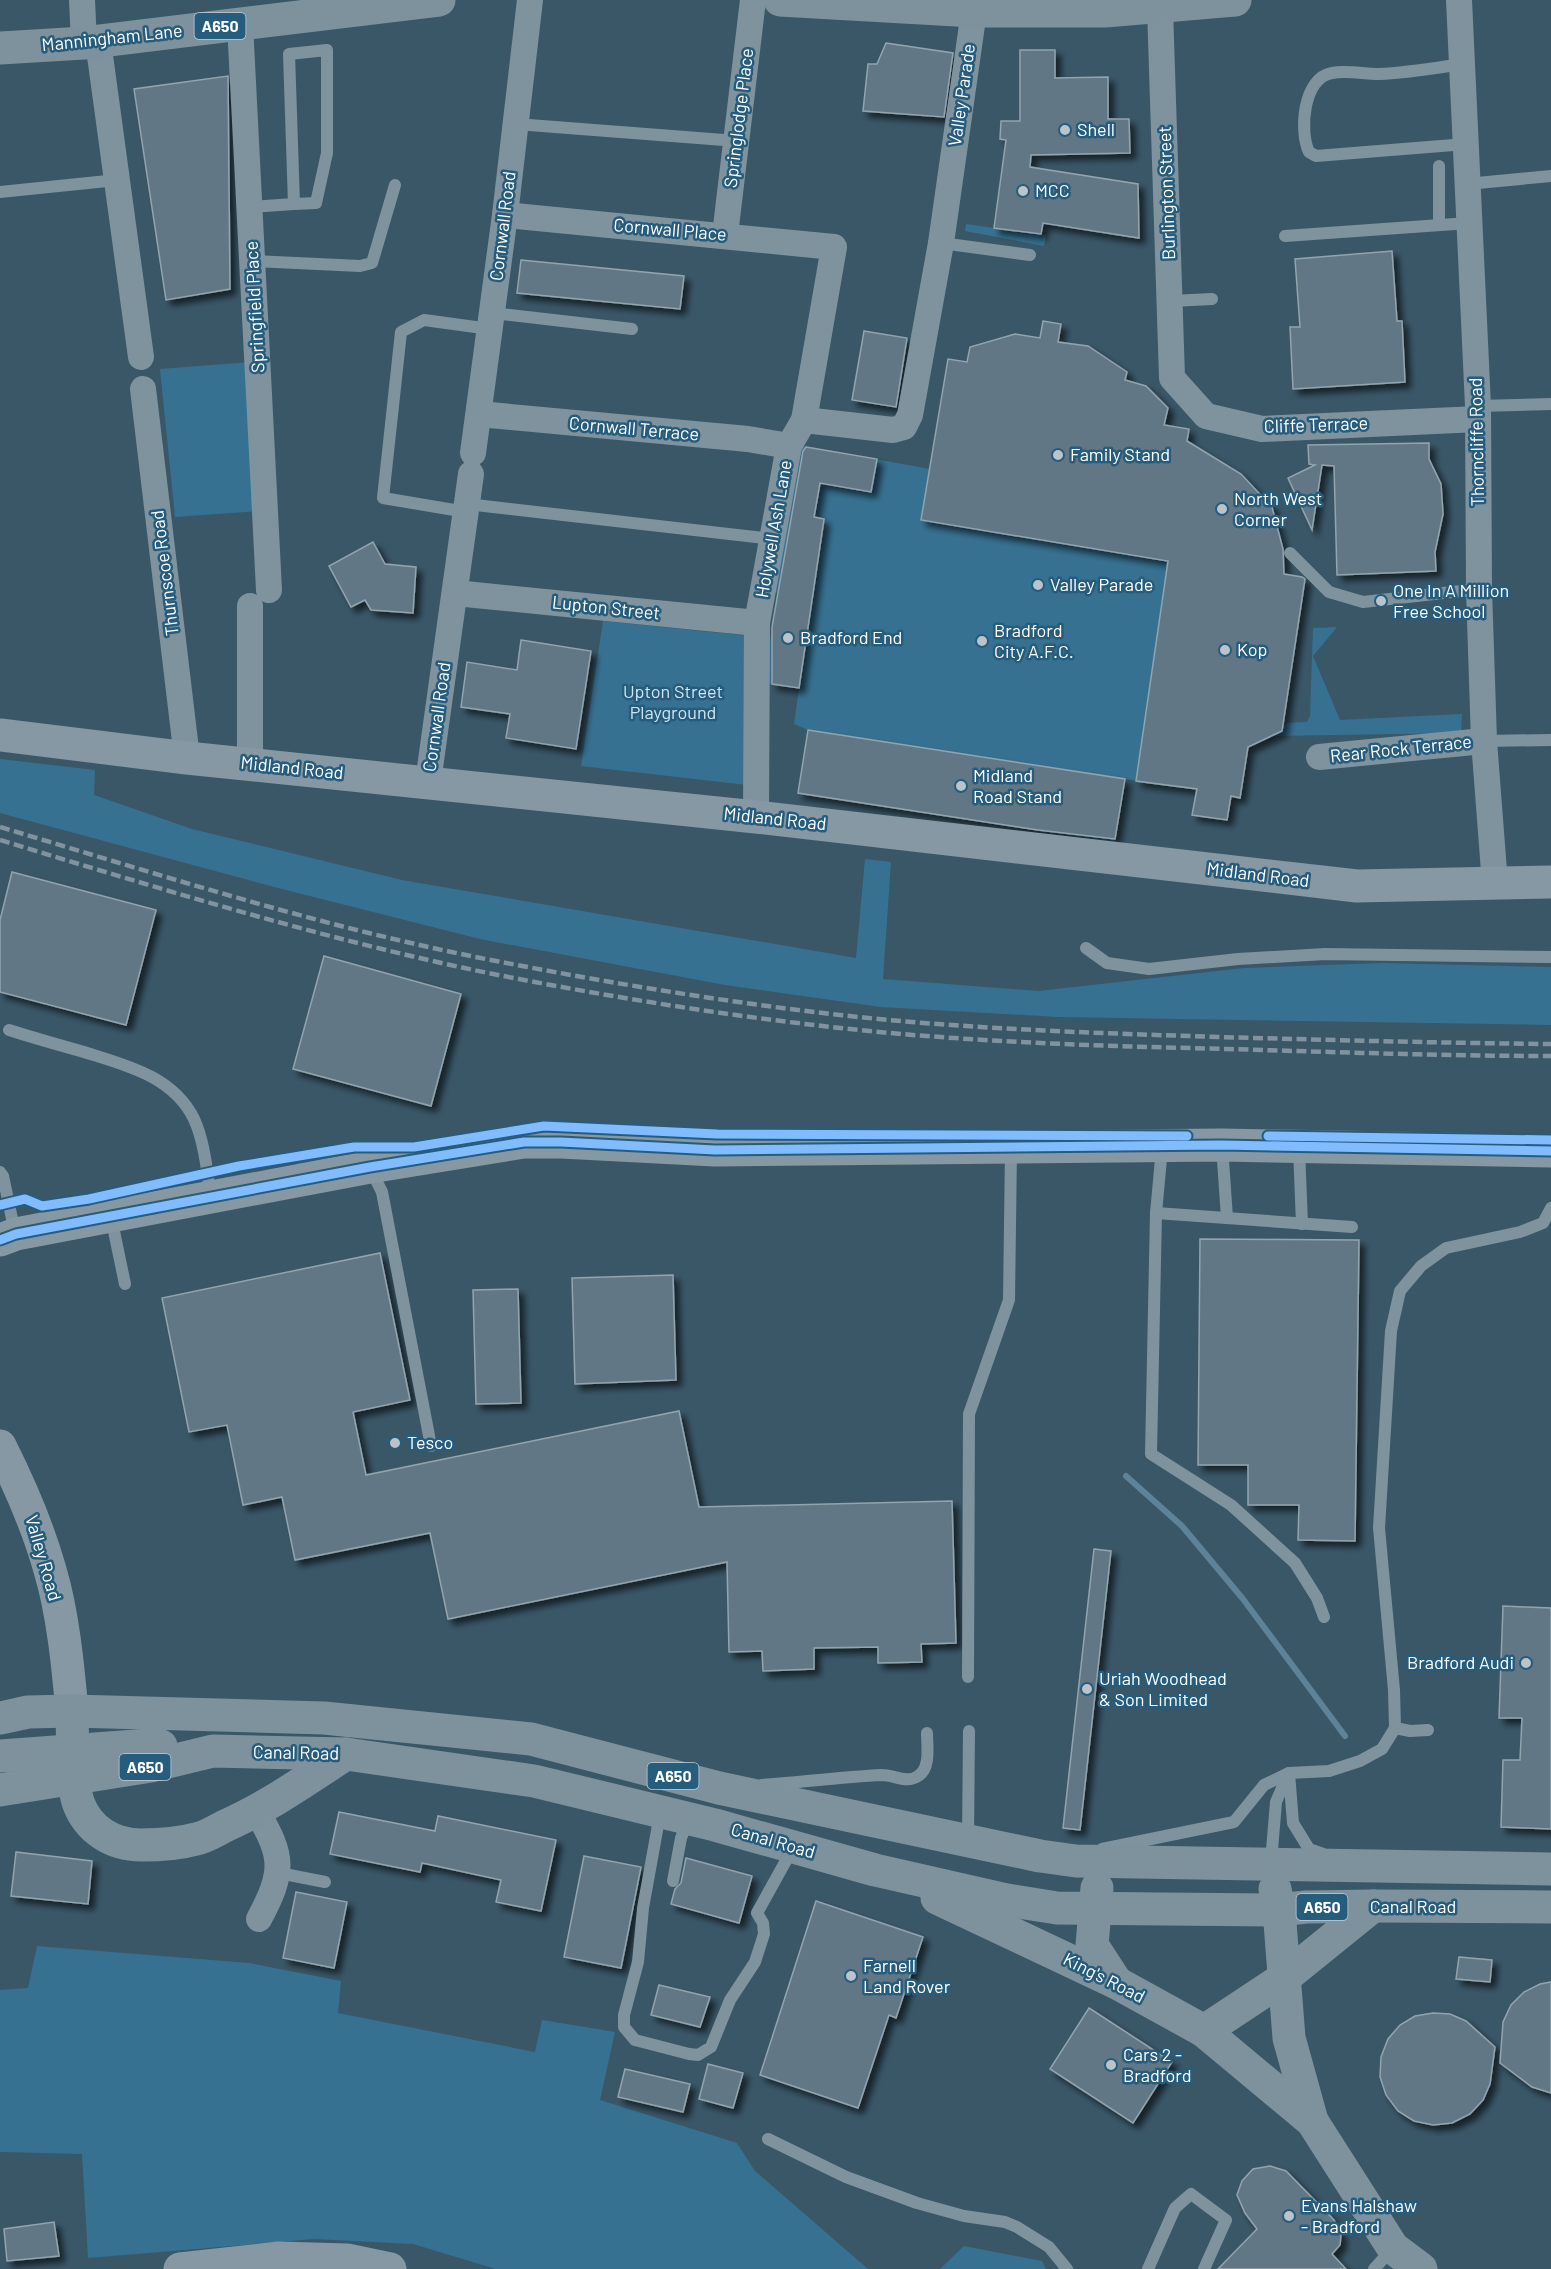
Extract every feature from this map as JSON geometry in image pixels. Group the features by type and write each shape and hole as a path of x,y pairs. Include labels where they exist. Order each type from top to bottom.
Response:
{"main road":[{"name":"Manningham Lane","path":"0,48 91,42 240,24 274,10 439,0"},
{"path":"780,0 974,11 1105,6 1160,8 1234,0"},
{"path":"72,1711 78,1803 90,1822 105,1837 133,1845 166,1845 197,1839 257,1812 346,1754"},
{"name":"Canal Road","path":"0,1718 28,1712 72,1711 324,1718 531,1739 719,1788 968,1840 1088,1861 1551,1869"},
{"name":"Canal Road","path":"74,1764 149,1745 213,1751 346,1754 534,1781 875,1870 1008,1900 1058,1908 1279,1910 1306,1907 1373,1906 1551,1907"},
{"name":"A650","path":"0,1756 74,1764"},
{"name":"A650","path":"0,1790 74,1764"},
{"path":"1088,1861 1094,1908 1092,1945 1117,1983"},
{"name":"King's Road","path":"1270,1864 1279,1910 1289,2038 1312,2121 1384,2259 1421,2269"},
{"name":"King's Road","path":"875,1870 1117,1983 1204,2031 1312,2121"},
{"path":"1204,2031 1284,1978 1373,1906"}],"street":[{"path":"82,0 117,180 141,357"},
{"name":"Cornwall Road","path":"428,782 506,215 530,0"},
{"name":"Springlodge Place","path":"725,236 753,0"},
{"name":"Thorncliffe Road","path":"1459,0 1478,413 1479,589 1484,741 1496,884"},
{"name":"Burlington Street","path":"1160,8 1172,378"},
{"name":"Valley Parade","path":"804,420 893,430 904,427 910,415 941,243 974,11"},
{"name":"Springfield Place","path":"240,24 253,261 260,598 250,764"},
{"name":"Cornwall Place","path":"506,215 834,247"},
{"name":"Holywell Ash Lane","path":"756,817 757,623 789,446 804,420 834,247"},
{"name":"Cliffe Terrace","path":"1172,378 1206,416 1262,429 1478,413"},
{"name":"Thurnscoe Road","path":"143,389 187,758"},
{"name":"Cornwall Terrace","path":"479,414 789,446"},
{"name":"Lupton Street","path":"454,593 757,623"},
{"name":"Midland Road","path":"0,735 187,758 756,817 1357,886 1551,882"},
{"name":"Rear Rock Terrace","path":"1319,757 1484,741"},
{"path":"8,1237 370,1167 524,1142 715,1150 1222,1145 1551,1151"},
{"name":"Valley Road","path":"0,1446 22,1490 51,1571 68,1663 72,1711"},
{"path":"257,1812 274,1840 279,1873 273,1892 259,1919"},
{"path":"180,2269 279,2258 347,2260 390,2269"}],"lane":[{"path":"250,207 316,203 327,153 327,50 289,54 294,204"},
{"path":"1462,64 1379,74 1331,73 1320,79 1307,95 1305,131 1306,144 1310,153 1316,156 1466,144"},
{"path":"516,124 737,141"},
{"path":"1439,166 1439,225"},
{"path":"1467,184 1551,176"},
{"path":"0,192 117,180"},
{"path":"253,261 360,266 372,263 395,185"},
{"path":"1285,236 1469,223"},
{"path":"941,243 1030,255"},
{"path":"1170,301 1212,299"},
{"path":"632,329 491,321 424,320 401,332 383,498 772,539"},
{"path":"1478,413 1551,404"},
{"path":"1290,553 1329,592 1363,602 1479,589"},
{"path":"1484,741 1551,740"},
{"path":"1086,948 1107,963 1149,969 1238,959 1325,954 1551,957"},
{"path":"9,1030 135,1068 164,1084 187,1108 195,1121 210,1197"},
{"path":"1222,1145 1227,1218"},
{"path":"1162,1147 1156,1213 1151,1454 1231,1505 1295,1563 1317,1598 1324,1617"},
{"path":"1299,1147 1302,1224"},
{"path":"968,1677 969,1414 1009,1299 1011,1148"},
{"path":"370,1167 382,1192 430,1446"},
{"path":"0,1172 3,1176 8,1237"},
{"path":"1088,1861 1086,1852 1234,1822 1264,1785 1289,1773 1329,1771 1360,1761 1382,1749 1395,1728 1394,1690 1379,1528 1391,1331 1400,1291 1421,1266 1446,1248 1520,1232 1543,1223 1551,1208"},
{"path":"1156,1213 1352,1227"},
{"path":"110,1216 125,1284"},
{"path":"1395,1728 1410,1731 1428,1730"},
{"path":"968,1840 969,1731"},
{"path":"719,1788 885,1775 909,1780 924,1770 927,1760 927,1733"},
{"path":"1270,1864 1276,1802 1289,1773"},
{"path":"1289,1773 1293,1822 1309,1849 1352,1866"},
{"path":"675,1816 643,1908 638,1962 624,2015 624,2027 635,2040 698,2055 711,2048 730,2000 755,1962 764,1934 763,1923 757,1913 794,1847"},
{"path":"673,1881 681,1838 675,1816"},
{"path":"279,1873 325,1882"},
{"path":"768,2139 864,2184 917,2203 964,2216 1005,2222 1017,2227 1049,2247 1067,2269"},
{"path":"1148,2269 1175,2208 1191,2194 1226,2220 1204,2269"}],"green space":[{"path":"966,224 1046,235 1044,246 965,231"},
{"name":"Valley Parade","path":"1043,321 1061,324 1058,342 1088,346 1127,372 1125,380 1146,386 1168,408 1165,425 1189,429 1187,441 1244,478 1269,508 1277,526 1282,548 1284,574 1305,577 1283,723 1307,722 1310,716 1313,628 1337,627 1313,656 1340,720 1462,714 1461,733 1271,736 1248,747 1240,798 1231,796 1227,820 1192,815 1196,789 1125,779 1115,842 798,793 808,730 794,724 799,688 764,683 777,593 771,592 789,516 792,468 803,446 930,469 948,359 967,362 1040,338"},
{"path":"251,362 261,511 175,517 160,369"},
{"name":"Upton Street Playground","path":"603,621 751,636 747,785 581,766"},
{"path":"0,759 95,770 94,795 192,829 402,880 856,958 865,859 891,862 883,979 1038,991 1244,968 1382,963 1551,967 1551,1025 1059,1017 881,1007 725,985 480,939 282,889 0,813"},
{"path":"37,1946 249,1963 341,1981 338,2013 535,2052 542,2020 615,2032 600,2100 737,2143 755,2171 868,2269 496,2269 413,2244 314,2239 88,2258 82,2154 0,2152 0,1990 28,1988"},
{"path":"964,2246 1042,2261 1046,2269 940,2269"}],"building":[{"path":"886,43 953,53 944,117 863,111 868,64 877,64"},
{"path":"1020,50 1055,50 1055,78 1108,77 1108,119 1129,119 1130,153 1031,155 1030,167 1138,184 1139,238 1043,223 1041,234 994,228 1006,140 1000,139 1001,121 1020,121"},
{"path":"228,76 230,289 166,300 134,89"},
{"path":"1392,251 1397,321 1402,321 1405,382 1293,389 1290,327 1300,327 1295,259"},
{"path":"521,260 684,276 680,309 517,293"},
{"path":"1043,321 1061,324 1058,342 1088,346 1127,372 1125,380 1146,386 1168,408 1164,425 1189,429 1187,441 1241,474 1272,507 1283,549 1284,574 1305,579 1282,731 1248,747 1240,798 1231,796 1227,820 1192,815 1197,789 1136,781 1168,561 921,520 948,359 967,362 970,347 1015,334 1040,338"},
{"path":"864,331 907,338 896,407 852,400"},
{"name":"One In A Million Free School","path":"1429,443 1429,459 1441,484 1443,514 1435,552 1436,571 1337,575 1334,466 1322,465 1312,530 1288,478 1315,465 1309,464 1308,445"},
{"name":"Bradford End","path":"806,447 877,459 871,492 820,483 814,517 824,519 799,688 772,684 772,627 803,451"},
{"path":"373,542 385,564 416,567 413,613 371,610 365,600 351,607 329,566"},
{"path":"521,640 591,651 576,749 506,738 510,714 461,707 467,662 517,670"},
{"name":"Midland Road Stand","path":"808,730 1125,779 1115,839 1038,830 798,793"},
{"path":"12,872 156,910 126,1025 0,992 0,920"},
{"path":"324,956 461,994 431,1106 293,1069"},
{"path":"1200,1239 1359,1240 1355,1541 1298,1540 1299,1505 1248,1505 1248,1465 1198,1465"},
{"path":"380,1253 410,1400 353,1412 366,1475 679,1411 699,1507 952,1501 956,1643 921,1644 922,1662 878,1663 878,1647 814,1648 814,1669 763,1671 762,1651 729,1652 727,1562 448,1619 430,1533 295,1560 282,1497 243,1505 227,1425 189,1432 162,1298"},
{"path":"673,1275 676,1380 575,1384 572,1278"},
{"path":"518,1289 521,1403 476,1404 473,1290"},
{"name":"Uriah Woodhead & Son Limited","path":"1094,1549 1111,1551 1080,1830 1063,1828"},
{"name":"Bradford Audi","path":"1503,1606 1551,1608 1551,1829 1501,1827 1503,1760 1520,1760 1522,1718 1499,1718"},
{"path":"339,1812 435,1831 438,1816 556,1840 541,1911 496,1902 501,1880 422,1863 420,1872 330,1854"},
{"path":"16,1852 92,1861 88,1904 11,1896"},
{"path":"584,1856 641,1867 621,1968 564,1957"},
{"path":"686,1858 752,1876 739,1923 671,1904 675,1889 681,1883"},
{"path":"296,1892 347,1902 334,1968 283,1958"},
{"name":"Farnell Land Rover","path":"816,1901 923,1937 896,2018 889,2015 858,2108 760,2075"},
{"path":"1459,1957 1492,1960 1490,1982 1456,1979"},
{"path":"1551,1982 1551,2093 1532,2087 1500,2063 1503,2022 1511,2005 1524,1992 1540,1984"},
{"path":"659,1985 710,1997 700,2027 651,2015"},
{"name":"Cars 2 - Bradford","path":"1089,2008 1172,2062 1133,2123 1050,2069"},
{"path":"1433,2013 1450,2014 1466,2021 1495,2047 1490,2084 1483,2100 1470,2114 1452,2123 1433,2125 1414,2121 1398,2111 1386,2095 1380,2077 1381,2057 1388,2039 1400,2025 1415,2016"},
{"path":"708,2064 743,2073 733,2108 699,2099"},
{"path":"625,2069 690,2084 683,2112 618,2097"},
{"name":"Evans Halshaw - Bradford","path":"1270,2166 1286,2171 1334,2220 1341,2235 1340,2245 1332,2254 1346,2269 1218,2269 1257,2229 1245,2213 1237,2195 1242,2181 1253,2169"},
{"path":"54,2222 59,2256 7,2261 4,2229"}],"waterway":[{"path":"1126,1476 1182,1526 1243,1599 1345,1736"}],"railway":[{"path":"0,827 246,900 433,948 539,969 754,1004 887,1020 1029,1030 1219,1037 1551,1044"},
{"path":"0,840 242,912 426,960 575,989 752,1017 888,1033 1033,1043 1389,1054 1551,1056"}],"cycle path":[{"path":"0,1205 25,1199 42,1206 89,1199 239,1166 354,1147 414,1147 544,1126 717,1134 1187,1136"},
{"path":"1268,1136 1551,1140"},
{"path":"0,1240 16,1234 370,1167 524,1142 715,1150 1222,1145 1551,1151"}],"place":[{"name":"Shell","path":"1065,130"},
{"name":"MCC","path":"1023,191"},
{"name":"Family Stand","path":"1058,455"},
{"name":"North West Corner","path":"1222,509"},
{"name":"Valley Parade","path":"1038,585"},
{"name":"One In A Million Free School","path":"1381,601"},
{"name":"Bradford End","path":"788,638"},
{"name":"Bradford City A.F.C.","path":"982,641"},
{"name":"Kop","path":"1225,650"},
{"name":"Midland Road Stand","path":"961,786"},
{"name":"Tesco","path":"395,1443"},
{"name":"Bradford Audi","path":"1526,1663"},
{"name":"Uriah Woodhead & Son Limited","path":"1087,1689"},
{"name":"Farnell Land Rover","path":"851,1976"},
{"name":"Cars 2 - Bradford","path":"1111,2065"},
{"name":"Evans Halshaw - Bradford","path":"1289,2216"}]}
